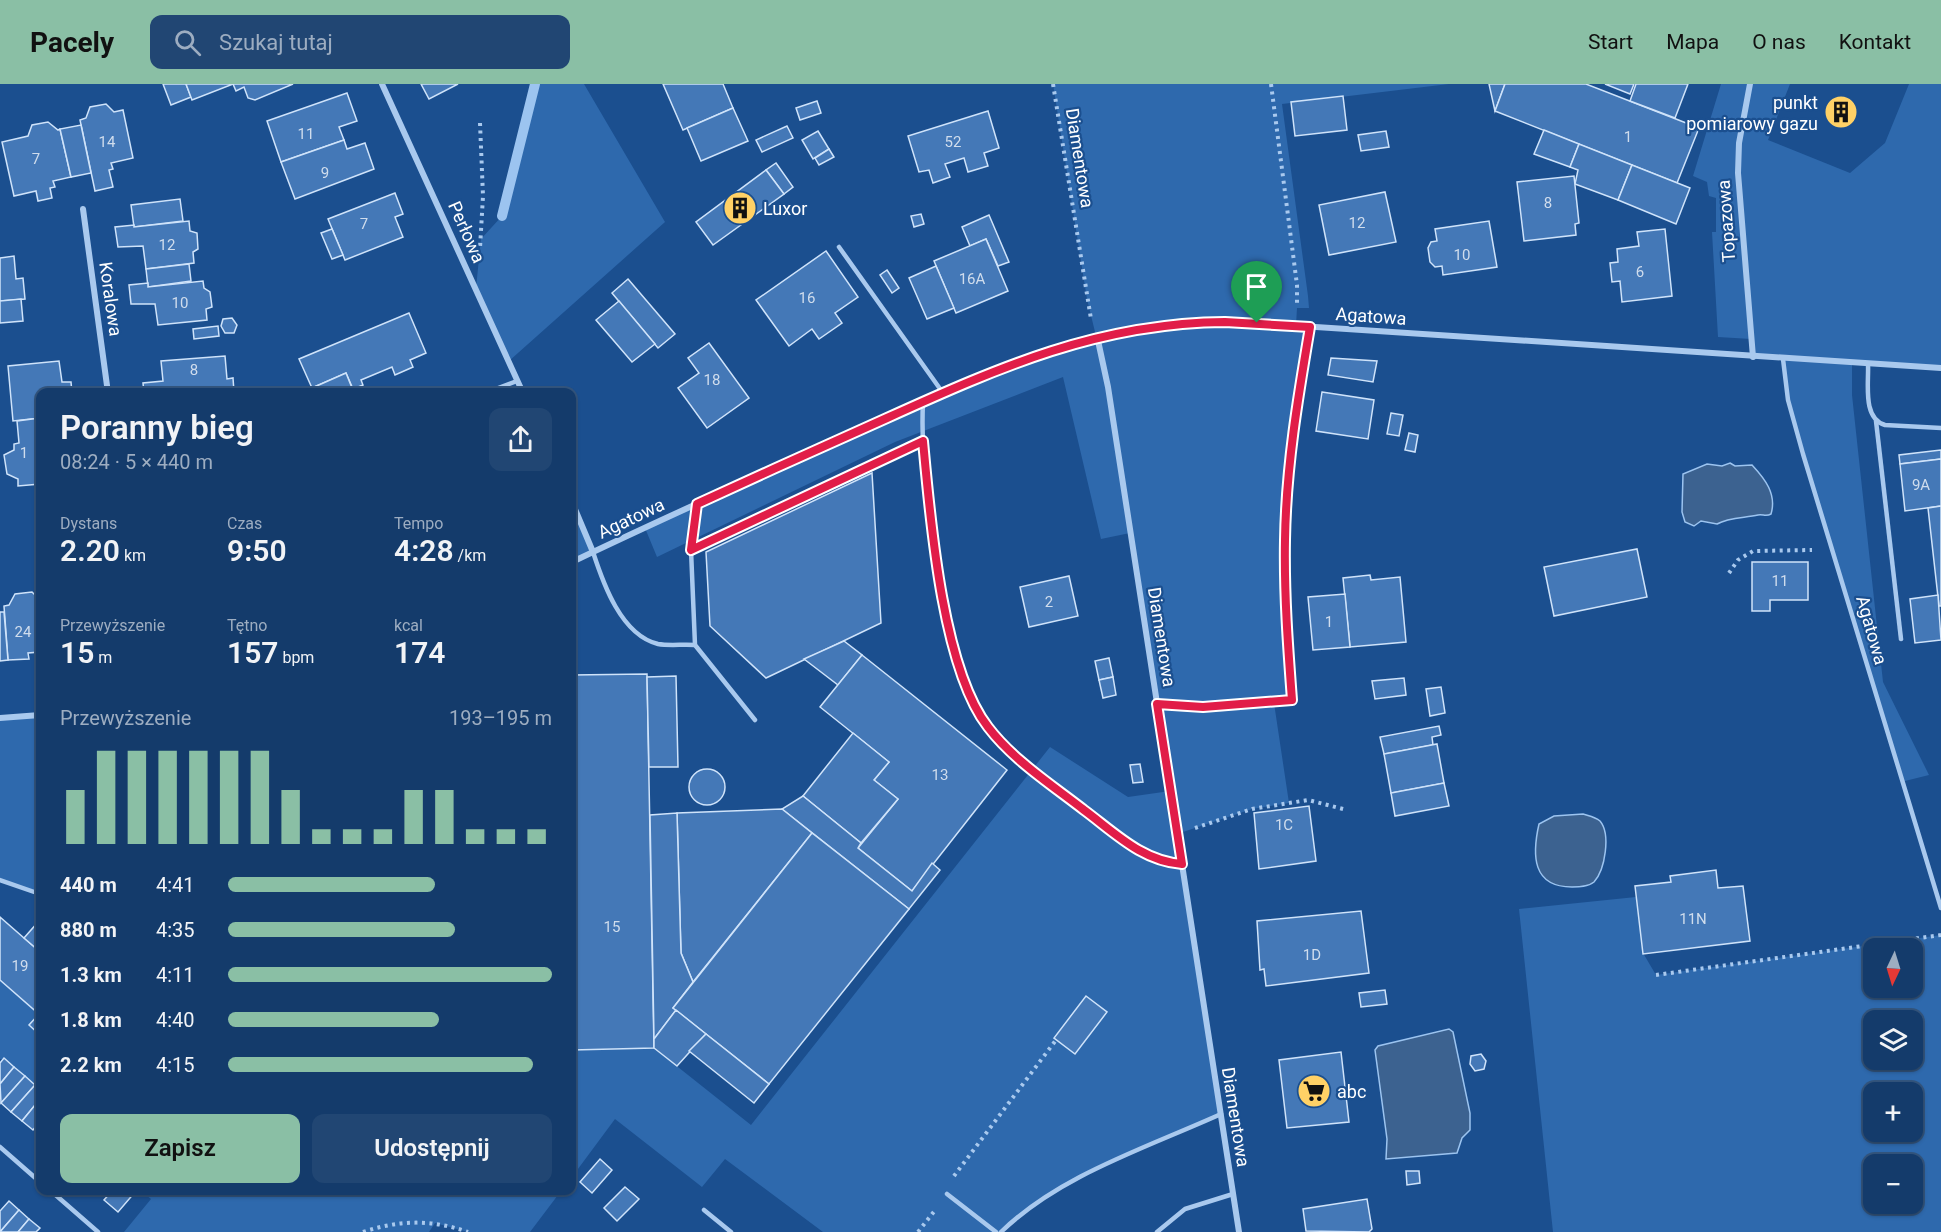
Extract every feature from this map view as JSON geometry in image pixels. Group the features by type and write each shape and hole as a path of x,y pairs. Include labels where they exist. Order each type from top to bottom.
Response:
{"street":[{"name":"Perłowa","path":"382,84 521,388"},
{"name":"Topazowa","path":"1750,84 1739,143 1738,173 1753,357"},
{"name":"Koralowa","path":"83,209 107,388"},
{"name":"Agatowa","path":"576,560 943,393 1039,354 1097,336 1181,323 1225,322 1296,326 1941,369"},
{"name":"Diamentowa","path":"1097,336 1108,387 1239,1232"},
{"path":"576,512 593,552"},
{"path":"0,718 36,715"}],"lane":[{"path":"839,247 943,393"},
{"name":"Agatowa","path":"1784,359 1788,400 1834,550 1900,782 1941,908"},
{"path":"1868,364 1870,407 1876,421 1900,639"},
{"path":"499,388 518,381"},
{"path":"923,402 923,441 934,541 955,656 973,703 999,741 1032,770 1136,849 1162,862 1182,864"},
{"path":"1876,421 1885,425 1941,428"},
{"path":"691,550 923,441"},
{"path":"697,504 691,550 695,645 755,720"},
{"path":"593,552 621,614 639,634 658,644 695,645"},
{"path":"0,880 36,893"},
{"path":"1000,1232 1025,1211 1067,1185 1221,1114"},
{"path":"0,1147 36,1178"},
{"path":"947,1194 996,1232"},
{"path":"1157,1232 1185,1209 1233,1194"},
{"path":"56,1195 98,1232"},
{"path":"704,1210 731,1232"}],"path":[{"name":"Diamentowa","path":"1053,84 1087,299 1097,336"},
{"path":"1271,84 1297,285 1296,326"},
{"path":"480,123 483,196 480,250"},
{"path":"1157,704 1203,707 1292,700 1286,613 1285,538 1294,420 1310,327"},
{"path":"1729,573 1738,560 1753,551 1834,550"},
{"path":"1177,833 1268,805 1308,800 1347,810"},
{"path":"1656,975 1941,935"},
{"path":"918,1232 947,1194 956,1172 1056,1040"},
{"path":"363,1232 408,1221 434,1223 468,1232"}],"shaded area":[{"path":"535,84 584,84 665,222 509,361 476,288 481,239 502,216"},
{"path":"1053,84 1449,84 1282,104 1309,308 1297,308 1296,325 1310,327 1293,433 1286,513 1286,600 1292,700 1274,703 1289,803 1252,809 1177,834 1221,1114 1081,1177 1034,1205 1001,1232 823,1232 725,1159 702,1187 615,1119 576,1172 576,1050 654,1048 751,1125 1050,747 1128,797 1170,791 1130,533 1101,539 1063,377 895,442 657,557 645,528 924,400 1038,355 1096,336 1087,299"},
{"path":"1721,84 1790,84 1768,140 1850,173 1885,143 1909,84 1941,84 1941,368 1852,363 1852,395 1883,682 1929,775 1901,782 1788,400 1783,359 1753,357 1751,339 1718,337 1712,232 1716,232 1716,198 1709,196 1707,182 1693,176"},
{"path":"1730,463 1735,466 1752,465 1761,476 1771,493 1771,514 1732,519 1717,524 1701,521 1694,526 1685,522 1682,512 1683,474 1707,464 1722,466"},
{"path":"576,512 593,552 576,560"},
{"path":"36,715 36,893 0,880 0,718"},
{"path":"1583,814 1600,821 1605,834 1604,861 1598,876 1592,884 1580,887 1559,886 1549,882 1542,875 1536,858 1539,824 1554,816"},
{"path":"1636,897 1643,953 1656,975 1863,946 1863,998 1923,998 1923,938 1920,938 1941,935 1941,1232 1553,1232 1519,909"},
{"path":"0,980 36,1011 36,1017 29,1025 36,1031 36,1087 4,1059 0,1059"},
{"path":"1449,1029 1453,1032 1470,1113 1470,1130 1462,1138 1457,1153 1386,1159 1387,1139 1375,1050 1378,1046"},
{"path":"146,1195 558,1195 530,1232 468,1232 435,1223 429,1232 124,1232 151,1199"}],"building":[{"path":"163,84 186,84 191,97 171,105"},
{"path":"186,84 233,84 192,100"},
{"path":"233,84 293,84 255,100 248,98 244,87 236,91"},
{"path":"421,84 458,84 429,99"},
{"path":"663,84 723,84 733,108 683,130"},
{"path":"1489,84 1505,84 1495,111"},
{"path":"1505,84 1586,84 1699,128 1677,183 1495,111"},
{"path":"1605,84 1634,84 1630,94"},
{"path":"1636,84 1688,84 1675,118 1630,101"},
{"path":"347,93 357,121 339,127 344,140 281,162 267,121"},
{"path":"1343,96 1347,130 1295,136 1291,102"},
{"path":"817,101 821,113 800,120 796,108"},
{"path":"106,104 114,112 123,110 133,158 111,163 113,169 109,170 113,187 95,191 80,120 86,118 90,107"},
{"name":"punkt pomiarowy gazu","path":"1837,105 1848,110 1845,119 1834,115"},
{"path":"733,108 748,141 701,161 687,128"},
{"path":"988,111 999,148 984,153 988,166 968,172 964,158 945,164 950,177 933,183 929,170 919,172 908,136"},
{"path":"48,122 58,130 60,129 71,177 53,181 55,187 50,188 52,198 38,201 36,191 14,196 2,142 28,136 32,125"},
{"path":"81,125 91,173 71,177 60,129"},
{"path":"787,126 793,138 762,152 756,140"},
{"path":"1544,130 1579,144 1570,167 1534,154"},
{"path":"818,131 829,149 813,159 802,140"},
{"path":"1386,131 1389,147 1361,151 1358,135"},
{"path":"344,140 347,149 365,143 374,169 295,199 281,162"},
{"path":"1579,144 1632,165 1618,200 1575,184 1578,170 1570,167"},
{"path":"829,149 834,157 819,165 815,158"},
{"path":"776,163 793,187 784,194 766,170"},
{"path":"1632,165 1690,188 1676,224 1618,200"},
{"name":"Luxor","path":"766,170 784,194 713,245 696,222"},
{"path":"1574,176 1579,223 1575,224 1576,235 1524,241 1517,182"},
{"path":"1385,192 1396,242 1329,255 1319,205"},
{"path":"395,193 403,214 395,217 403,237 345,260 328,219"},
{"path":"180,199 183,221 134,227 131,205"},
{"path":"921,214 924,224 914,227 911,216"},
{"path":"989,215 1009,262 998,266 986,239 970,246 962,227"},
{"path":"189,221 190,231 197,233 198,249 193,252 194,263 146,269 143,246 118,247 115,227"},
{"path":"1489,221 1497,267 1443,275 1442,266 1435,267 1430,262 1428,248 1431,242 1437,241 1435,229"},
{"path":"332,229 343,255 332,259 321,233"},
{"path":"1665,229 1672,296 1622,302 1620,281 1612,282 1610,263 1618,262 1617,249 1639,246 1637,232"},
{"path":"986,239 1008,291 956,313 934,261"},
{"path":"826,251 858,297 835,313 842,323 819,339 812,329 789,346 756,300"},
{"path":"14,256 16,279 23,278 25,299 0,301 0,258"},
{"path":"189,264 191,281 148,287 146,269"},
{"path":"936,266 954,308 927,319 909,278"},
{"path":"887,270 899,288 892,293 880,275"},
{"path":"628,279 675,334 658,348 612,293"},
{"path":"203,281 204,288 210,292 212,307 206,309 207,320 158,325 155,304 131,304 129,285 148,283 148,287"},
{"path":"21,299 23,321 0,323 0,301"},
{"path":"619,301 655,344 632,362 596,320"},
{"path":"409,313 426,353 410,360 413,367 395,375 392,367 361,380 363,385 356,388 353,388 346,373 312,388 299,359"},
{"path":"232,318 237,325 234,333 225,333 221,326 223,319"},
{"path":"218,326 219,336 194,339 193,329"},
{"path":"709,343 749,398 707,428 678,388 699,373 688,358"},
{"path":"225,356 227,379 233,378 234,388 144,388 143,383 163,381 161,361"},
{"path":"1331,358 1377,361 1373,382 1328,375"},
{"path":"59,361 62,382 71,382 72,388 36,388 36,418 13,421 8,366"},
{"path":"346,373 352,388 312,388"},
{"path":"1322,392 1374,400 1368,439 1316,431"},
{"path":"1391,413 1403,415 1399,436 1387,434"},
{"path":"36,419 36,484 18,486 18,479 7,474 4,455 14,450 14,444 19,443 17,421"},
{"path":"1409,433 1418,435 1415,452 1405,450"},
{"path":"1941,450 1941,459 1900,464 1899,455"},
{"path":"1941,459 1941,506 1905,511 1900,464"},
{"path":"872,473 881,623 766,678 710,626 706,552"},
{"path":"1941,506 1941,606 1939,606 1928,508"},
{"path":"1637,549 1647,597 1554,616 1544,567"},
{"path":"1752,562 1808,562 1808,600 1770,600 1770,611 1752,611"},
{"path":"1370,575 1371,580 1400,577 1406,642 1350,647 1343,578"},
{"path":"1069,576 1078,616 1029,627 1020,587"},
{"path":"32,592 36,596 36,652 28,653 29,659 8,660 4,606 9,605 15,594"},
{"path":"1345,594 1350,647 1313,650 1308,597"},
{"path":"1938,595 1941,640 1915,643 1910,599"},
{"path":"0,612 4,612 8,660 0,661"},
{"path":"844,641 862,655 838,685 804,659"},
{"path":"862,655 1007,770 912,891 858,848 898,799 874,780 889,762 820,707"},
{"path":"1109,658 1113,677 1099,680 1095,661"},
{"path":"647,674 654,1048 576,1050 576,675"},
{"path":"676,676 678,767 649,767 647,677"},
{"path":"1113,677 1116,695 1103,698 1099,680"},
{"path":"1404,678 1406,695 1375,699 1372,681"},
{"path":"1441,687 1445,713 1430,716 1426,689"},
{"path":"1439,726 1441,735 1432,737 1433,745 1384,754 1380,737"},
{"path":"853,733 889,762 874,780 898,799 861,843 803,796"},
{"path":"1437,744 1444,783 1391,793 1384,754"},
{"path":"1140,764 1143,782 1133,783 1130,765"},
{"path":"707,769 720,774 725,787 720,800 707,805 694,800 689,787 694,774"},
{"path":"1444,783 1449,806 1395,816 1391,793"},
{"path":"803,796 861,843 858,848 912,891 932,863 940,870 909,909 782,809"},
{"path":"1309,806 1316,861 1259,869 1254,813"},
{"path":"782,809 812,833 693,982 681,953 677,813"},
{"path":"677,813 681,953 693,982 673,1008 676,1010 654,1039 650,815"},
{"path":"812,833 909,909 769,1084 673,1008"},
{"path":"1716,870 1718,888 1743,886 1750,941 1643,954 1635,886 1671,882 1670,876"},
{"path":"1361,911 1369,973 1266,986 1264,969 1260,970 1257,921"},
{"path":"0,917 36,948 36,1012 0,980"},
{"path":"36,924 36,948 24,938"},
{"path":"1385,990 1387,1004 1361,1007 1359,993"},
{"path":"1086,996 1107,1012 1075,1054 1054,1038"},
{"path":"676,1010 706,1034 677,1066 654,1048 654,1039"},
{"path":"36,1017 36,1031 29,1025"},
{"path":"706,1034 769,1084 754,1103 689,1051"},
{"name":"abc","path":"1341,1052 1349,1122 1287,1128 1279,1060"},
{"path":"1481,1054 1486,1061 1484,1069 1475,1071 1470,1064 1471,1056"},
{"path":"4,1058 14,1067 0,1084 0,1063"},
{"path":"14,1067 25,1076 1,1103 0,1084"},
{"path":"25,1076 35,1085 11,1112 1,1103"},
{"path":"35,1085 36,1104 22,1121 11,1112"},
{"path":"36,1104 36,1126 33,1130 22,1121"},
{"path":"600,1159 612,1170 592,1193 580,1182"},
{"path":"1406,1171 1419,1171 1420,1183 1407,1185"},
{"path":"625,1187 639,1199 617,1221 604,1208"},
{"path":"108,1195 133,1195 118,1212 104,1200"},
{"path":"1367,1199 1372,1229 1369,1232 1306,1231 1303,1209"},
{"path":"9,1201 19,1210 0,1232 0,1211"},
{"path":"19,1210 29,1219 18,1232 0,1232"},
{"path":"29,1219 40,1228 36,1232 18,1232"}],"waterway":[{"path":"502,216 535,84"}],"place":[{"name":"punkt pomiarowy gazu","path":"1841,112"},
{"name":"Luxor","path":"740,208"},
{"name":"abc","path":"1314,1091"}],"route":[{"path":"1199,322 1257,323 1310,327 1294,420 1285,538 1286,613 1292,700 1203,707 1157,704 1182,864 1162,862 1136,849 1032,770 999,741 986,725 973,703 955,656 934,541 923,441 691,550 697,504 923,402 1039,354 1097,336 1123,331 1199,322"}]}
